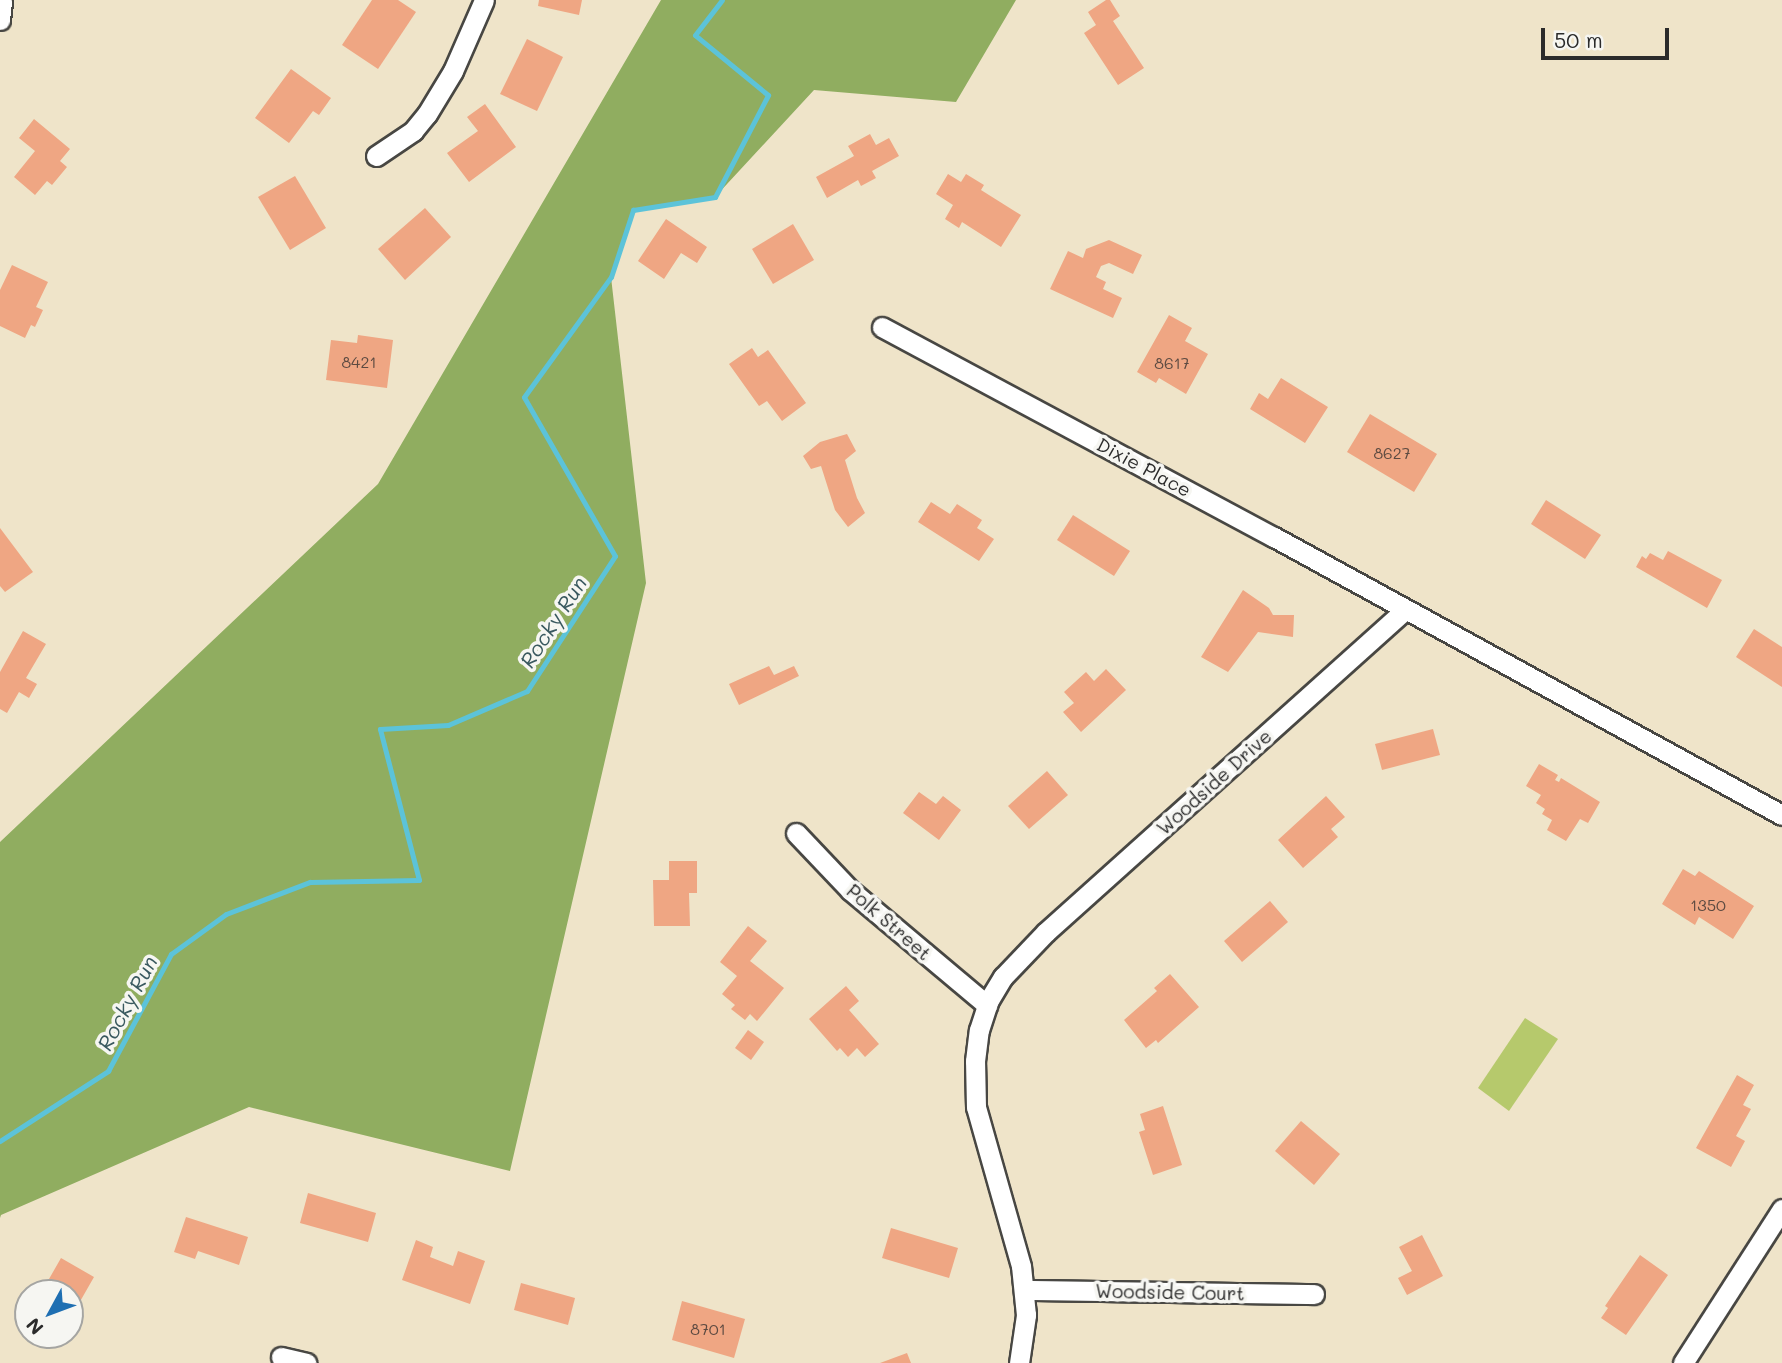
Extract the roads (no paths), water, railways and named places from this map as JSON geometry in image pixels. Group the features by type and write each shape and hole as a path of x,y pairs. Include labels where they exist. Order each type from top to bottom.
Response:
{"street":[{"path":"0,20 2,0"},
{"path":"376,156 412,131 427,114 453,71 484,0"},
{"name":"Dixie Place","path":"882,327 1405,610"},
{"path":"1405,610 1782,815"},
{"name":"Woodside Drive","path":"1019,1363 1026,1315 1025,1290 976,1107 975,1061 987,1005 1003,977 1046,932 1405,610"},
{"name":"Polk Street","path":"796,833 850,890 987,1005"},
{"path":"1683,1363 1782,1209"},
{"name":"Woodside Court","path":"1025,1290 1314,1294"},
{"path":"281,1357 306,1363"}],"waterway":[{"name":"Rocky Run","path":"0,1141 108,1071 171,954 226,914 310,882 419,880 380,729 448,725 527,691 615,556 524,397 611,277 633,210 715,197 768,95 695,35 722,0"}]}
